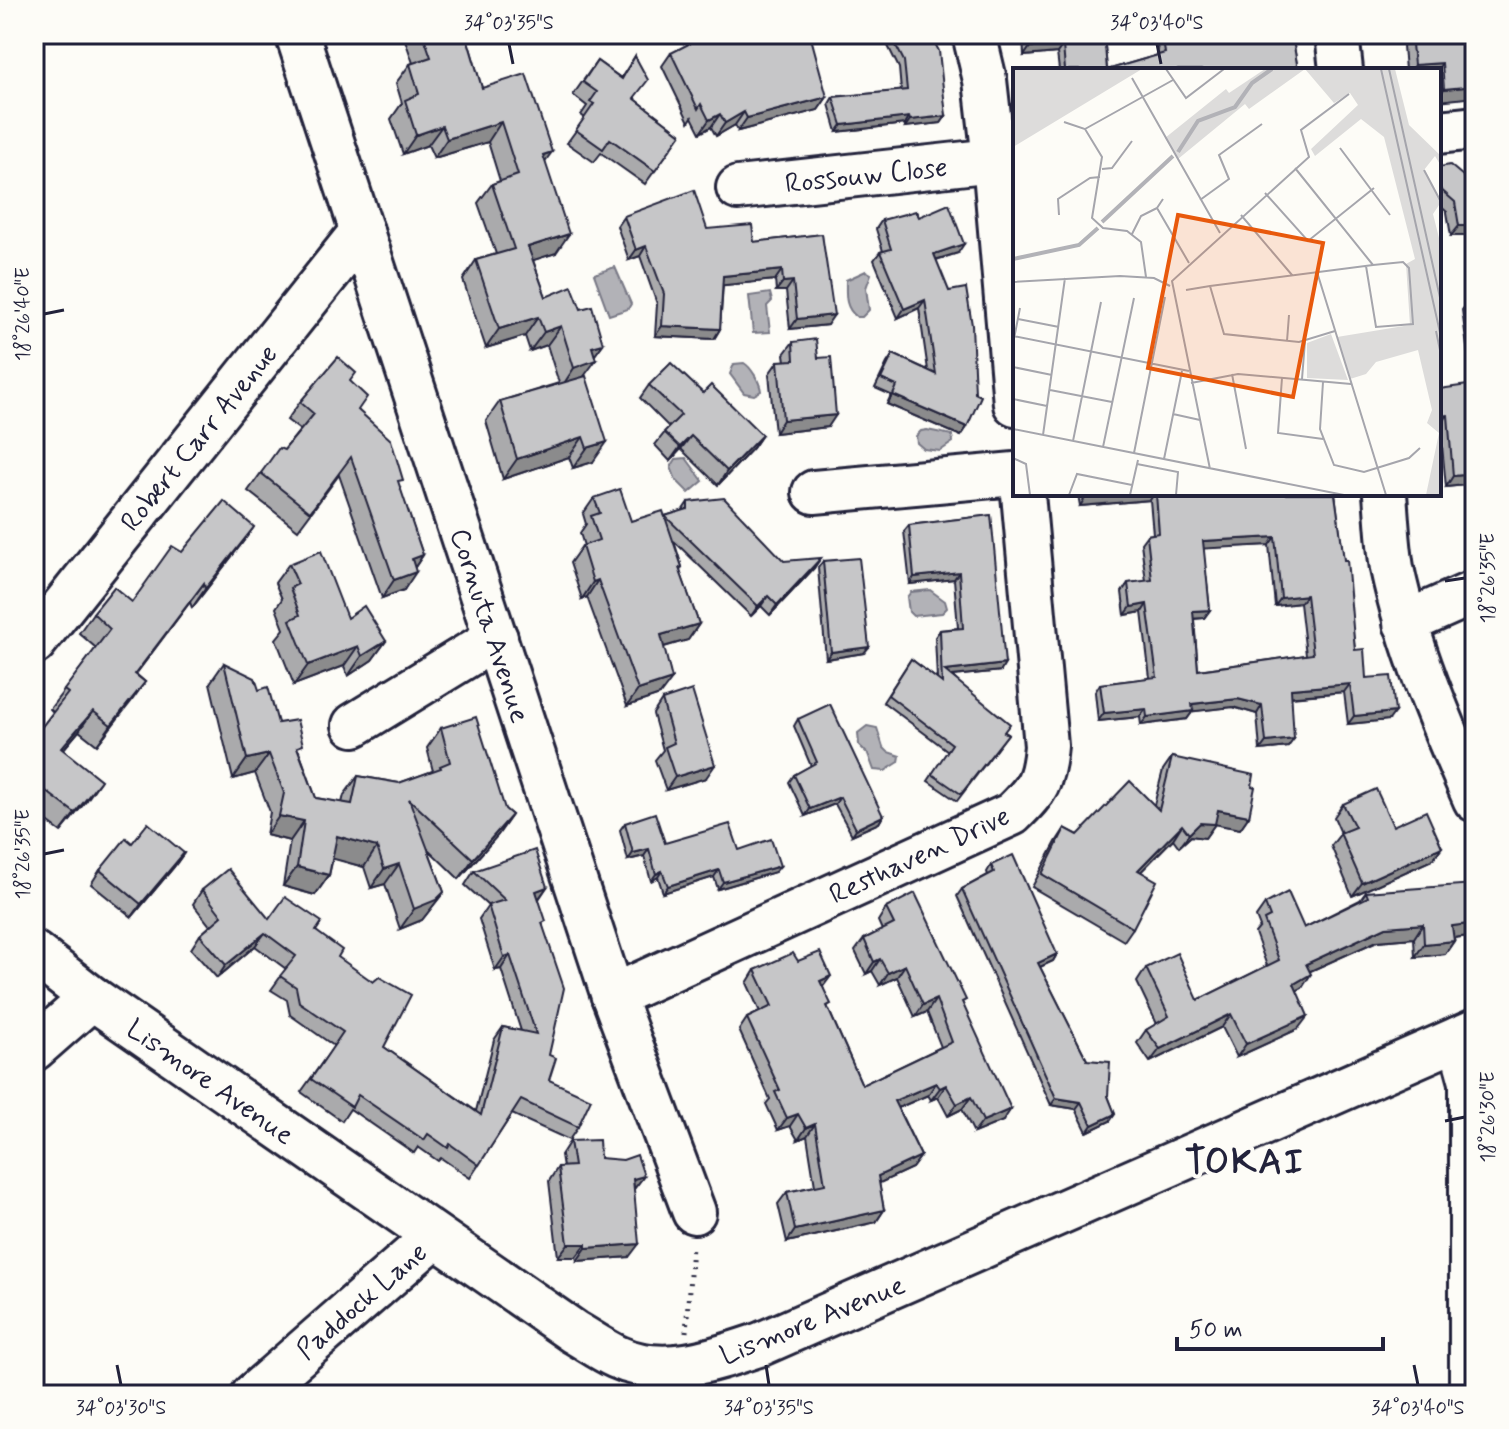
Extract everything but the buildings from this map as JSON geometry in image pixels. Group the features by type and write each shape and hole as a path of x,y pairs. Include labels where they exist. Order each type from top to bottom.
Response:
{"street":[{"name":"Cornuta Avenue","path":"297,34 613,996 694,1212"},
{"path":"974,34 985,80 994,160 1013,381"},
{"path":"1337,34 1341,68"},
{"path":"1441,132 1475,128"},
{"name":"Rossouw Close","path":"738,188 994,160"},
{"name":"Robert Carr Avenue","path":"34,643 362,231"},
{"path":"814,492 1013,474"},
{"name":"Resthaven Drive","path":"613,996 1012,814 1030,797 1044,773 1046,746 1023,496"},
{"path":"1385,496 1392,564 1405,623 1426,687 1475,800"},
{"path":"1405,623 1475,592"},
{"path":"354,725 496,638"},
{"name":"Lismore Avenue","path":"34,953 92,998 574,1332 617,1358 681,1376 761,1344 1467,1035"},
{"path":"34,1049 92,998"},
{"path":"1467,1035 1472,1101 1471,1395"},
{"name":"Paddock Lane","path":"253,1395 434,1237"}],"path":[{"path":"681,1376 686,1348 694,1212"}],"shaded area":[{"path":"615,267 631,304 628,309 609,315 594,274"},
{"path":"866,271 871,274 866,288 869,310 862,317 857,317 848,305 846,280"},
{"path":"770,293 772,301 767,306 770,332 753,333 749,296"},
{"path":"744,363 760,387 761,391 754,395 744,393 730,374 734,364"},
{"path":"927,430 952,435 953,442 940,451 924,449 917,443 916,436"},
{"path":"686,458 703,481 689,493 676,480 671,467 676,459"},
{"path":"930,590 945,601 947,608 942,613 913,616 909,612 907,597 911,592"},
{"path":"867,726 877,728 883,747 900,756 899,762 885,771 874,770 868,754 859,745 858,733"}],"district":[{"name":"TOKAI","path":"1245,1160"}]}
